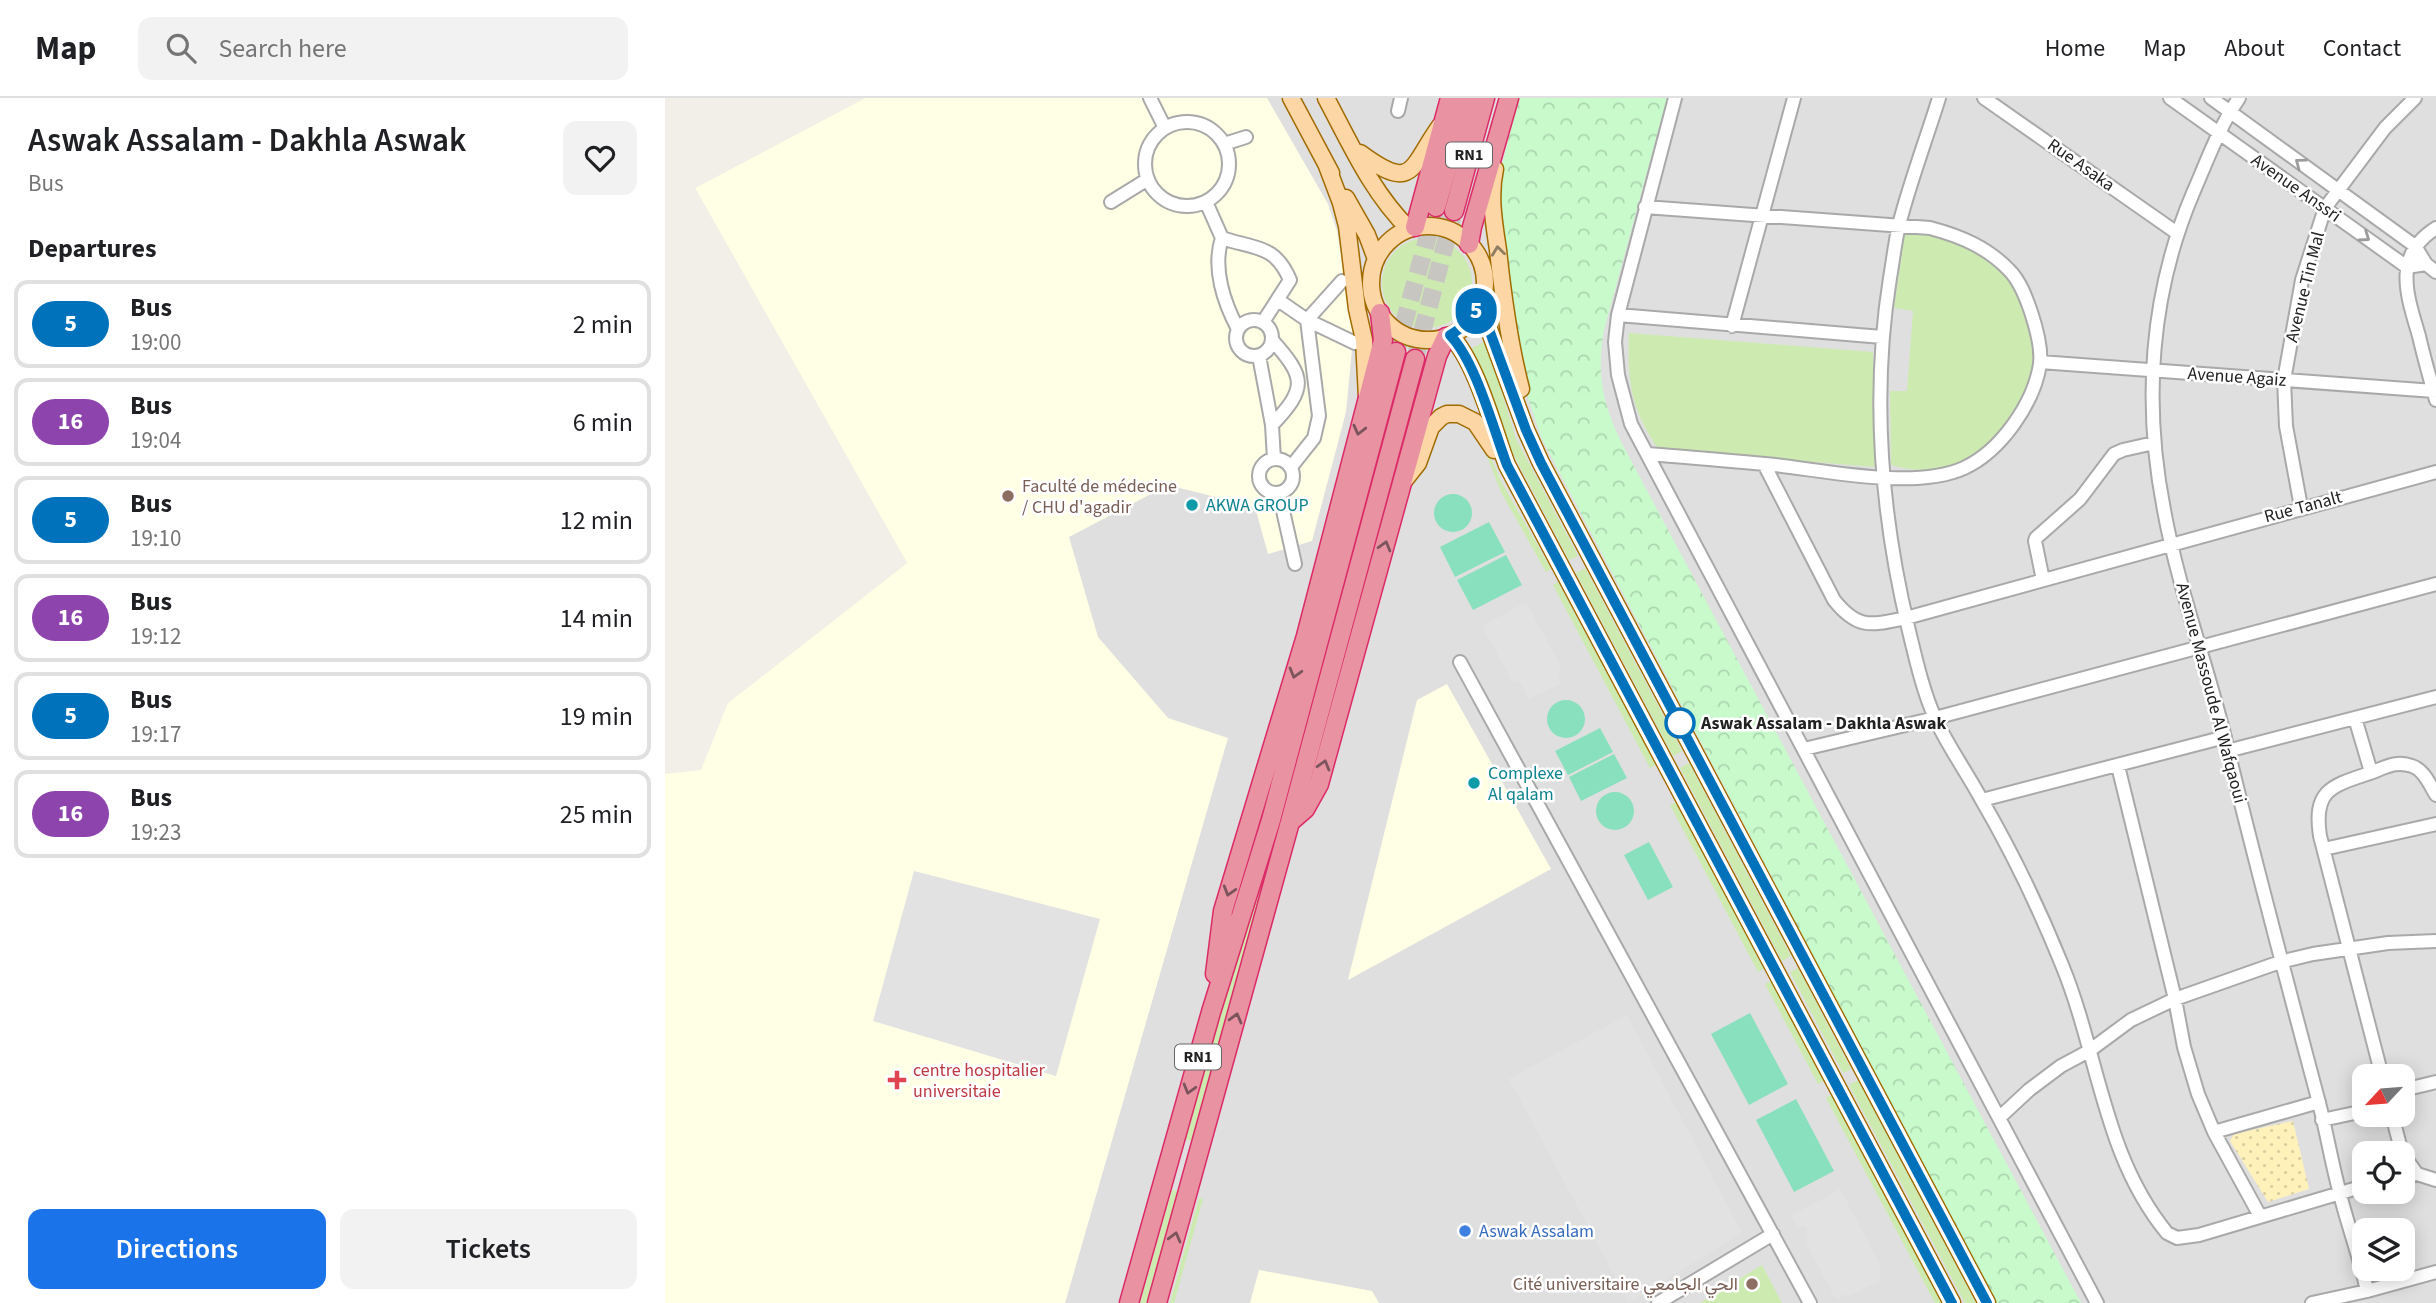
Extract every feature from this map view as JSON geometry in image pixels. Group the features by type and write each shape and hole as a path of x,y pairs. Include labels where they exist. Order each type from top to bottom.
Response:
{"highway":[{"path":"1412,228 1450,98"},
{"name":"RN1","path":"1467,98 1445,209 1485,98"},
{"path":"1469,244 1509,98"},
{"path":"1211,1012 1218,934 1223,911 1309,623 1383,340 1380,313"},
{"path":"1290,822 1311,802 1319,784 1437,356 1448,336"},
{"name":"RN1","path":"1129,1303 1211,1012 1271,820 1397,352"},
{"name":"RN1","path":"1157,1303 1415,359"}],"main road":[{"path":"1291,98 1367,235 1376,259"},
{"path":"1326,98 1394,213 1412,228"},
{"path":"1352,146 1384,170 1401,173 1416,165 1442,124"},
{"path":"1500,131 1492,190 1493,206 1507,330 1522,397 1521,416"},
{"path":"1327,166 1347,226 1357,309 1364,340 1367,398"},
{"path":"1434,226 1462,237 1469,244 1484,273 1483,295 1473,318 1463,328 1448,336 1428,340 1409,337 1393,328 1380,313 1371,287 1376,259 1389,241 1412,228 1434,226"},
{"path":"1480,305 1541,463 1987,1303"},
{"path":"1448,336 1456,341 1473,373 1507,465 1952,1303"},
{"path":"1403,482 1418,463 1431,427 1441,416 1453,413 1475,422 1507,465"}],"street":[{"path":"1150,98 1165,128"},
{"path":"1675,98 1618,315 1616,358 1621,392 1631,424 2097,1303"},
{"path":"1732,326 1794,98"},
{"path":"1939,98 1899,226 1882,337 1879,417 1888,526 1906,618 1935,718 1982,800 2047,930 2075,999 2112,1135 2126,1168 2167,1233 2177,1238 2199,1235 2352,1189"},
{"name":"Rue Asaka","path":"1984,98 2177,233"},
{"name":"Avenue Anssri","path":"2170,98 2407,267 2431,268"},
{"name":"Avenue Anssri","path":"2211,98 2415,246 2431,268"},
{"name":"Avenue Massoude Al Wafqaoui","path":"2239,98 2219,133 2177,233 2158,315 2152,370 2154,443 2171,544 2225,737 2280,962 2367,1291"},
{"name":"Avenue Tin Mal","path":"2301,508 2286,426 2284,380 2302,280 2325,208 2385,128 2415,98"},
{"path":"1193,123 1209,129 1224,144 1228,158 1227,175 1219,191 1206,202 1189,206 1171,203 1157,194 1147,179 1146,153 1154,138 1165,128 1193,123"},
{"path":"1224,144 1246,137"},
{"path":"1111,202 1147,179"},
{"path":"1206,202 1222,238 1217,251 1217,268 1238,329"},
{"path":"1645,207 1930,228 1959,236 1984,249 2010,271 2030,307 2037,331 2040,362 2030,396 2017,422 1999,443 1965,468 1924,478 1883,477 1647,454"},
{"path":"2435,396 2407,290 2407,267 2415,246 2425,234 2436,228"},
{"path":"1222,238 1262,248 1282,262 1290,280 1263,322"},
{"path":"1291,467 1314,438 1319,416 1307,320 1342,281"},
{"path":"1278,300 1307,320 1355,342"},
{"path":"1618,315 1882,337"},
{"path":"1249,321 1263,322 1272,333 1270,347 1259,356 1245,354 1240,349 1236,336 1238,329 1249,321"},
{"path":"1272,340 1290,360 1297,373 1298,388 1292,404 1272,425"},
{"path":"1259,356 1272,425 1273,458"},
{"name":"Avenue Agaiz","path":"2040,362 2284,380 2435,396"},
{"path":"2043,580 2036,538 2080,499 2114,454 2154,443"},
{"path":"1273,458 1286,462 1291,467 1293,480 1286,490 1279,493 1266,490 1259,479 1262,466 1273,458"},
{"name":"Rue Tanalt","path":"1764,464 1834,600 1846,615 1870,625 1906,618 2436,472"},
{"path":"1279,493 1295,564"},
{"path":"1804,749 1935,718 2436,584"},
{"path":"1460,662 1810,1303"},
{"path":"2227,751 2436,697"},
{"path":"2355,718 2371,772"},
{"path":"1982,800 2225,737"},
{"path":"2379,1064 2324,849 2317,819 2319,808 2327,793 2338,783 2397,763 2415,766 2436,795"},
{"path":"2118,766 2194,1082 2214,1132 2260,1216"},
{"path":"2324,849 2436,824"},
{"path":"2000,1116 2050,1074 2089,1051 2131,1020 2175,999 2280,962 2350,947 2436,941"},
{"path":"2415,1087 2436,1082"},
{"path":"2214,1132 2319,1102"},
{"path":"2322,1120 2352,1114"},
{"path":"2415,1171 2436,1180"},
{"path":"1658,1303 1773,1234"},
{"path":"2312,1303 2436,1272"}],"shaded area":[{"path":"865,98 2436,98 2436,1303 1065,1303 1183,893 728,703 907,563 695,188"},
{"name":"Faculté de médecine / CHU d'agadir","path":"865,98 1267,98 1328,204 1337,231 1354,328 1346,412 1312,541 1268,554 1255,507 1168,485 1069,537 1098,637 1168,718 1228,738 1065,1303 665,1303 665,774 701,770 728,703 907,563 695,188"},
{"path":"1526,602 1561,666 1558,675 1562,683 1529,699 1518,679 1516,683 1512,681 1482,626"},
{"path":"1447,684 1551,869 1348,980 1417,700"},
{"path":"914,871 1100,919 1056,1076 873,1021"},
{"path":"1627,1015 1742,1233 1629,1303 1509,1079"},
{"path":"1840,1189 1881,1266 1879,1274 1882,1280 1845,1298 1842,1293 1839,1299 1835,1298 1806,1243 1807,1228 1797,1227 1791,1216"},
{"path":"1259,1270 1372,1291 1379,1303 1250,1303"}],"green space":[{"path":"1518,98 1667,98 1604,330 1602,380 1613,424 2081,1303 1995,1303 1542,439 1522,381 1497,186"},
{"path":"1921,231 1969,246 1994,262 2003,272 2014,288 2027,319 2034,359 2032,376 2025,393 2003,428 1988,443 1955,464 1926,470 1891,465 1890,391 1907,391 1913,311 1894,308 1905,232"},
{"path":"1427,238 1444,242 1459,251 1468,266 1472,283 1468,300 1459,315 1444,324 1427,328 1410,324 1395,315 1386,300 1382,283 1386,266 1395,251 1410,242"},
{"path":"1629,333 1873,352 1875,467 1658,449 1636,407 1630,380"},
{"path":"1486,341 1516,439 1578,556 1569,560 1507,442 1470,349"},
{"path":"1484,443 1502,483 1551,569 1546,572 1501,492 1482,444"},
{"path":"1453,494 1467,499 1472,513 1467,527 1453,532 1439,527 1434,513 1439,499"},
{"path":"1489,522 1505,552 1455,577 1440,547"},
{"path":"1506,555 1522,585 1473,610 1457,580"},
{"path":"1585,568 1682,751 1673,756 1576,573"},
{"path":"1558,582 1656,765 1650,768 1553,585"},
{"path":"1566,700 1580,705 1585,719 1580,733 1566,738 1552,733 1547,719 1552,705"},
{"path":"1600,728 1613,752 1568,775 1555,751"},
{"path":"1614,754 1627,778 1581,801 1569,777"},
{"path":"1689,763 1791,956 1782,961 1680,768"},
{"path":"1287,777 1293,778 1195,1142 1185,1139 1261,861"},
{"path":"1615,792 1629,797 1634,811 1629,825 1615,830 1601,825 1596,811 1601,797"},
{"path":"1676,802 1764,969 1758,972 1670,805"},
{"path":"1649,842 1673,887 1648,900 1624,855"},
{"path":"1798,968 1851,1069 1843,1073 1790,972"},
{"path":"1771,981 1824,1081 1818,1084 1765,984"},
{"path":"1750,1013 1788,1084 1749,1105 1711,1034"},
{"path":"1858,1080 1976,1303 1965,1303 1849,1085"},
{"path":"1831,1095 1942,1303 1935,1303 1826,1098"},
{"path":"1796,1099 1834,1171 1794,1192 1756,1120"},
{"path":"1172,1190 1181,1192 1150,1303 1140,1303"},
{"path":"1199,1198 1203,1199 1174,1303 1170,1303"},
{"name":"Cité universitaire الحي الجامعي","path":"1762,1265 1782,1303 1700,1303"}],"sand":[{"path":"2293,1121 2309,1189 2268,1202 2230,1141 2234,1134"}],"tunnel":[{"path":"1396,352 1436,207"},
{"path":"1415,359 1454,211"}],"bus line":[{"name":"5","path":"1952,1303 1507,465 1473,373 1450,335 1463,328 1480,305 1526,430 1541,463 1987,1303"}],"place":[{"name":"Faculté de médecine / CHU d'agadir","path":"1008,496"},
{"name":"AKWA GROUP","path":"1192,505"},
{"name":"Aswak Assalam - Dakhla Aswak","path":"1680,723"},
{"name":"Complexe Al qalam","path":"1474,783"},
{"name":"centre hospitalier universitaie","path":"897,1080"},
{"name":"Aswak Assalam","path":"1465,1231"},
{"name":"Cité universitaire الحي الجامعي","path":"1752,1284"}]}
